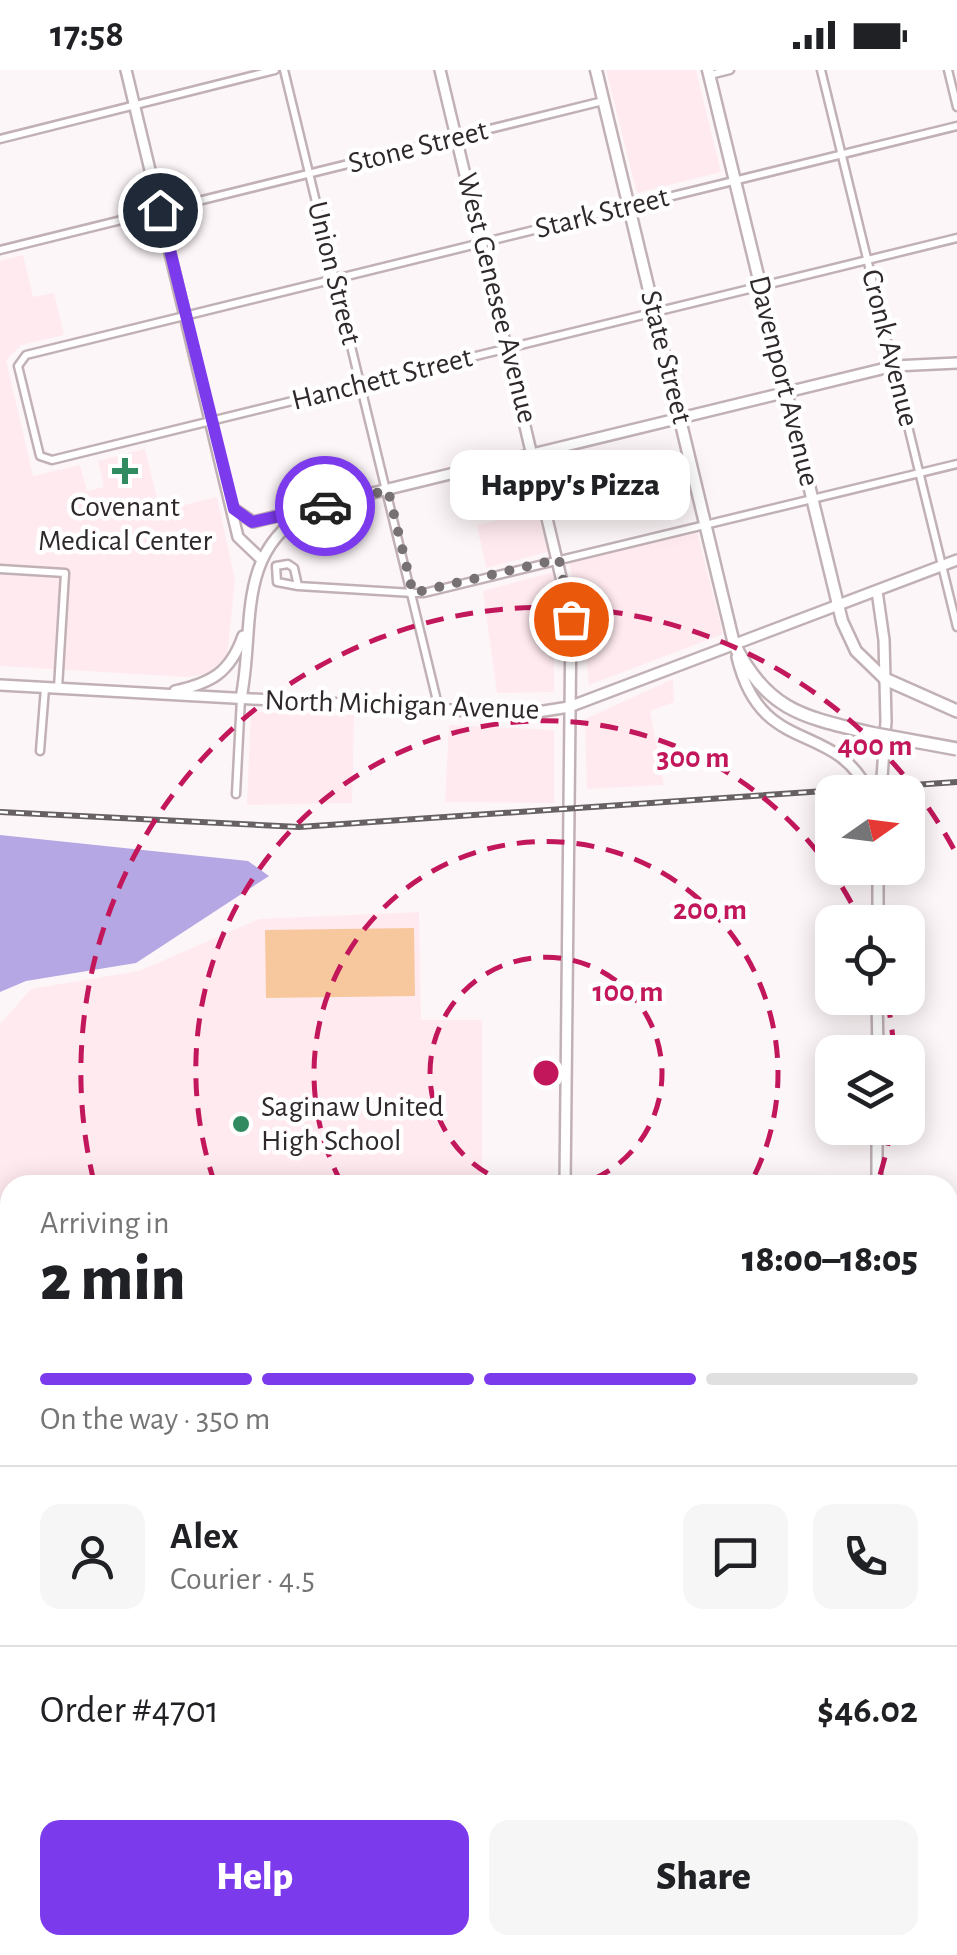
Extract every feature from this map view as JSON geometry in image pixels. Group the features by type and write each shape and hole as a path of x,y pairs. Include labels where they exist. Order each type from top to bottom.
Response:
{"highway":[{"path":"734,644 758,684 789,710 870,733 957,749"},
{"path":"885,679 957,710"}],"main road":[{"path":"126,70 238,537 260,558"},
{"name":"West Genesee Avenue","path":"440,70 571,619 564,1175"},
{"name":"State Street","path":"596,70 734,644"},
{"name":"Davenport Avenue","path":"709,73 838,606 856,651 885,679"},
{"path":"234,509 252,522 894,366 957,363"},
{"path":"242,698 246,629 260,558 280,530 315,508"},
{"name":"North Michigan Avenue","path":"0,685 525,714 569,708 957,560"},
{"path":"877,591 885,679 882,775"},
{"path":"164,694 206,684 228,670 246,629"},
{"path":"734,644 744,684 764,716 844,758 856,775"},
{"path":"877,1175 878,1145"}],"street":[{"path":"0,139 276,70"},
{"name":"Union Street","path":"284,70 440,710"},
{"path":"709,73 730,70"},
{"name":"Cronk Avenue","path":"820,70 957,627"},
{"path":"948,70 957,107"},
{"name":"Stone Street","path":"0,250 603,101"},
{"name":"Stark Street","path":"40,456 18,366 26,356 957,126"},
{"name":"Hanchett Street","path":"40,456 52,460 957,238"},
{"path":"298,586 413,593 957,464"},
{"path":"0,569 65,573 58,688"},
{"path":"40,751 45,688"},
{"path":"236,794 242,698"}],"shaded area":[{"path":"606,70 696,70 721,172 637,193"},
{"name":"Covenant Medical Center","path":"23,255 33,297 54,293 64,335 21,345 6,360 33,476 80,465 87,491 104,487 98,461 145,449 160,511 217,497 235,580 227,656 207,674 187,677 0,666 0,261"},
{"path":"537,511 548,552 486,568 477,525"},
{"path":"697,531 723,634 589,685 583,623 569,562"},
{"path":"554,572 554,692 497,693 483,591"},
{"path":"673,679 674,702 650,711 664,785 587,789 585,719"},
{"path":"251,712 354,715 352,803 247,805"},
{"path":"449,725 554,730 554,803 445,802"},
{"path":"0,835 248,861 269,876 136,963 26,981 0,992"},
{"name":"Saginaw United High School","path":"419,912 421,1020 482,1020 482,1175 0,1175 0,1024 31,989 139,971 259,919"},
{"path":"414,928 415,996 266,998 265,930"}],"railway":[{"path":"0,812 299,827 957,782"}],"way so far":[{"path":"325,506 388,490 413,593 559,559 571,619"}],"place":[{"name":"Covenant Medical Center","path":"125,471"},
{"name":"Happy's Pizza","path":"571,619"},
{"name":"Saginaw United High School","path":"241,1124"}],"route":[{"path":"160,210 234,509 252,522 325,506"}]}
